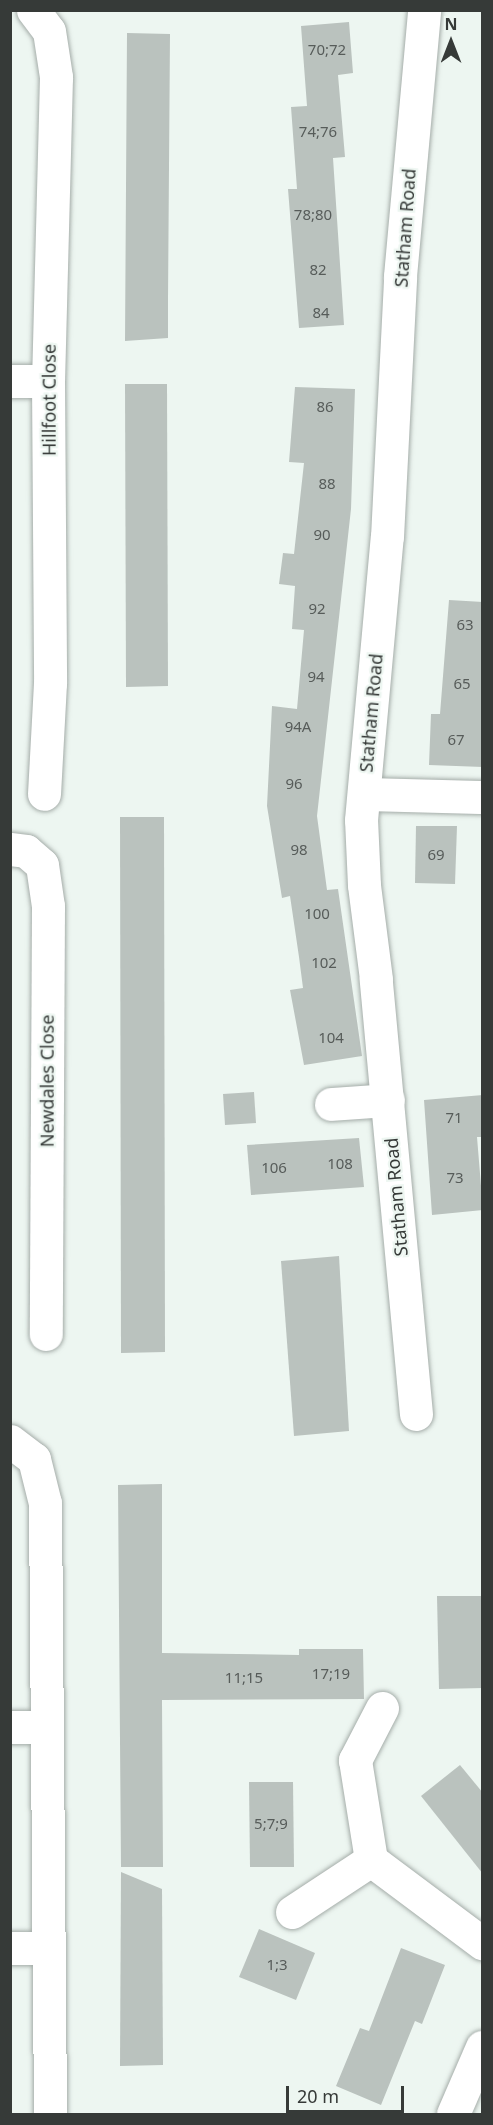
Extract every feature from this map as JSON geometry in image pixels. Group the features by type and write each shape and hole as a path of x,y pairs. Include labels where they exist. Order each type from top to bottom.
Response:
{"street":[{"name":"Hillfoot Close","path":"33,10 49,32 56,77 48,381 50,683 44,794"},
{"name":"Statham Road","path":"416,1414 387,1100 364,885 364,794 395,427 400,276 424,10"},
{"path":"10,381 48,381"},
{"path":"364,794 483,797"},
{"name":"Newdales Close","path":"10,849 26,851 42,865 48,906 46,1334"},
{"path":"332,1104 387,1100"},
{"path":"10,1441 34,1459 45,1503 50,2115"},
{"path":"382,1708 355,1760 371,1860 483,1943"},
{"path":"10,1727 47,1727"},
{"path":"292,1912 371,1860"},
{"path":"10,1948 48,1948"},
{"path":"453,2115 483,2047"}],"building":[{"path":"349,22 353,73 338,75 345,157 333,158 344,325 299,328 288,189 297,189 291,107 307,106 301,26"},
{"path":"127,33 170,34 168,338 125,341"},
{"path":"125,384 167,384 168,686 126,687"},
{"path":"295,387 355,389 351,509 317,816 327,890 338,889 362,1056 304,1065 290,990 303,988 299,957 290,896 282,898 267,806 272,706 297,709 304,630 292,629 295,586 279,584 283,553 294,554 304,463 289,462"},
{"path":"449,600 483,602 483,767 429,765 431,714 440,714"},
{"path":"120,817 164,817 165,1352 121,1353"},
{"path":"416,826 457,826 455,884 415,883"},
{"path":"254,1092 256,1123 225,1125 223,1094"},
{"path":"483,1095 483,1137 477,1137 483,1210 432,1215 424,1100"},
{"path":"359,1138 364,1187 251,1195 247,1145"},
{"path":"339,1256 349,1431 294,1436 281,1261"},
{"path":"162,1484 162,1653 299,1655 299,1649 363,1649 364,1699 162,1700 163,1867 121,1867 118,1485"},
{"path":"437,1596 483,1596 483,1688 439,1689"},
{"path":"460,1765 483,1793 483,1874 421,1796"},
{"path":"249,1782 293,1782 294,1867 250,1867"},
{"path":"121,1872 162,1889 163,2065 120,2066"},
{"path":"259,1929 315,1953 296,2000 239,1977"},
{"path":"401,1948 445,1965 422,2024 415,2021 381,2105 336,2086 360,2028 369,2031"}]}
